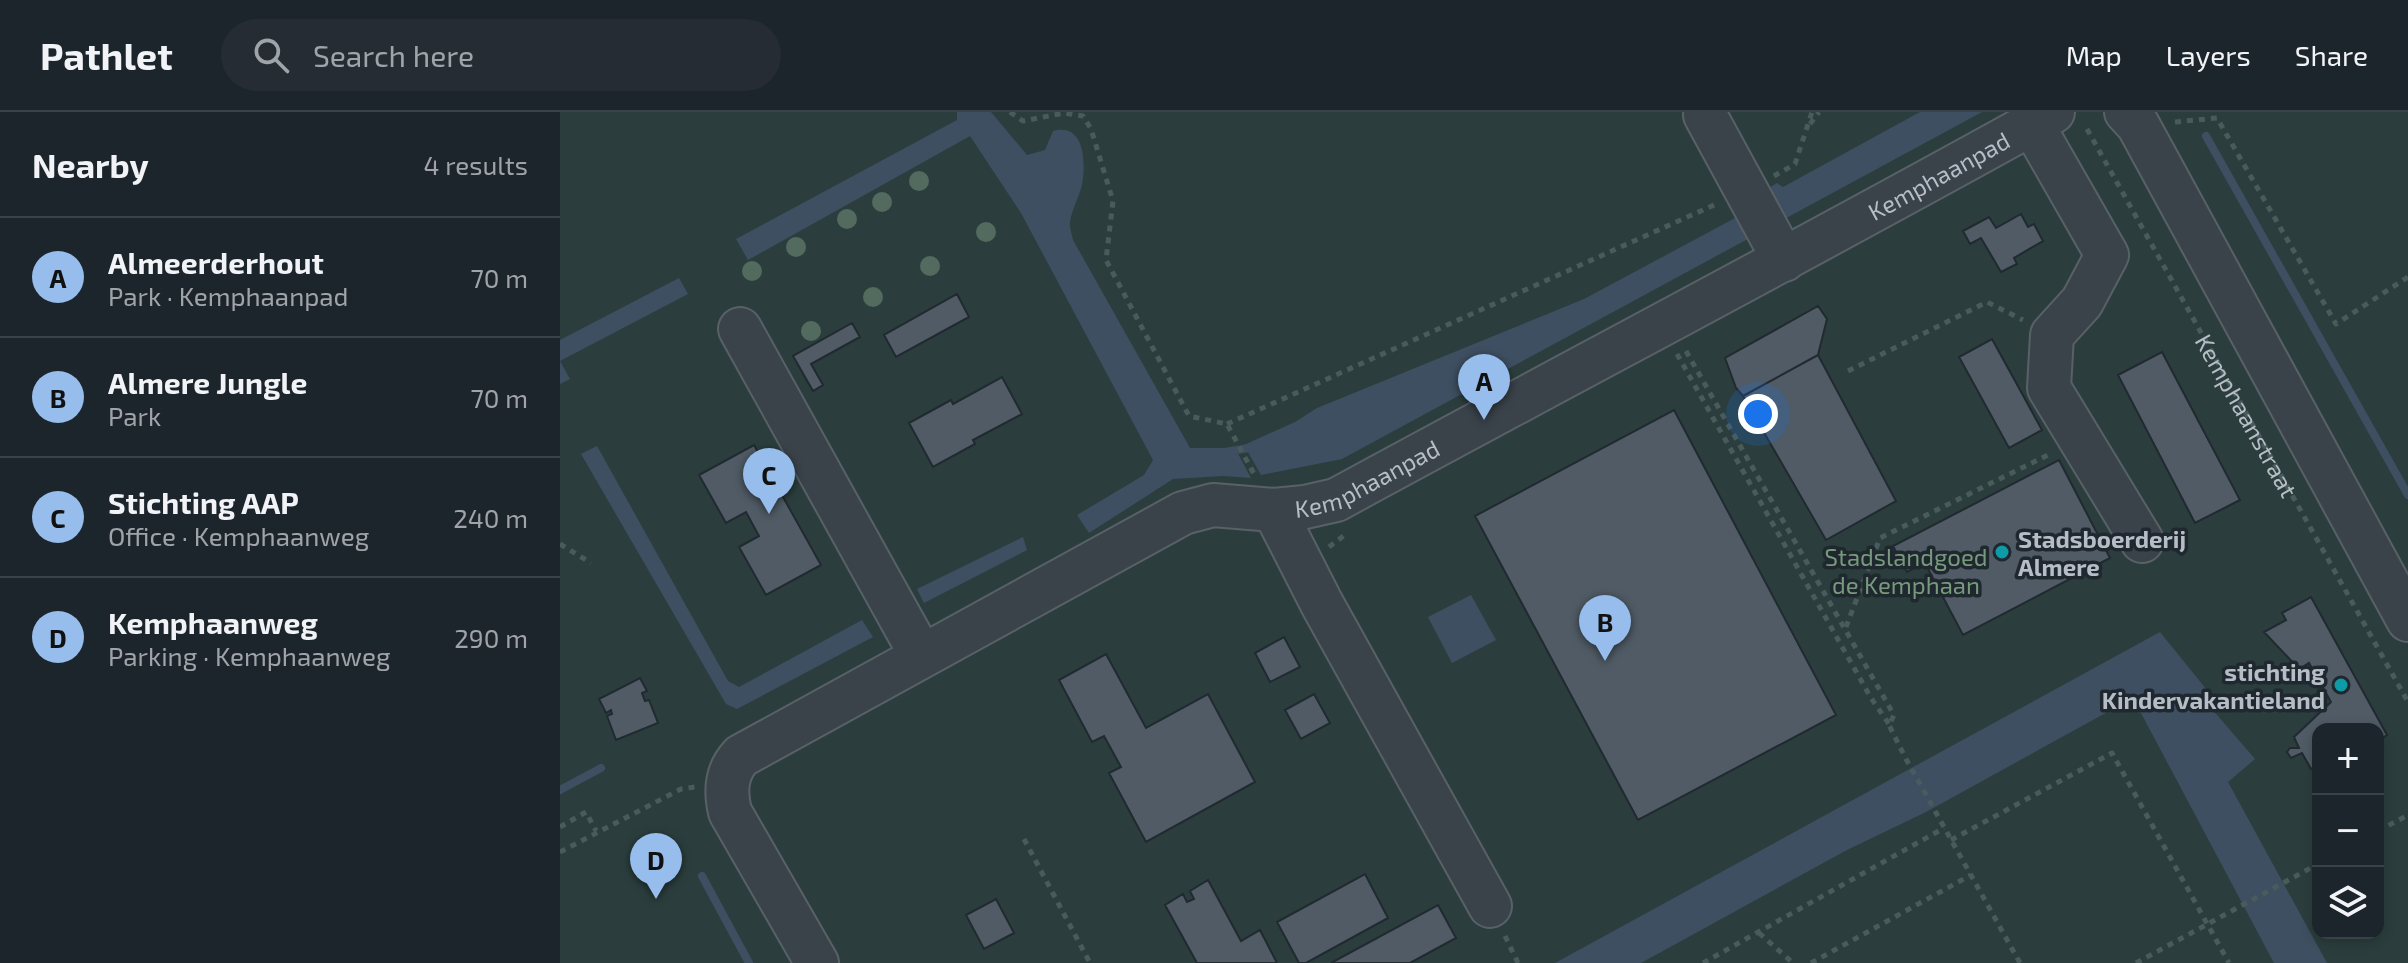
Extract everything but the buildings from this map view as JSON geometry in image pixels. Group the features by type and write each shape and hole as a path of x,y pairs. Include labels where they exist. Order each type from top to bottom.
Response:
{"street":[{"path":"1705,115 1765,224"},
{"name":"Kemphaanstraat","path":"2132,118 2408,620"},
{"path":"2057,122 2107,255 2082,302 2052,335 2049,388 2142,541"},
{"name":"Kemphaanpad","path":"728,787 730,767 741,756 1183,513 1265,494 1305,507 1336,500 1673,340 1765,224 2057,122"},
{"path":"740,329 921,655"},
{"path":"1265,494 1322,604 1490,906"},
{"path":"728,787 730,812 817,963"}],"path":[{"path":"1010,112 1023,121 1064,113 1083,116 1091,129 1113,201 1106,260 1189,416 1227,424 1765,224 1795,164 1812,112"},
{"path":"1807,129 1819,112"},
{"path":"2132,118 2217,118 2336,324 2408,277"},
{"name":"Kemphaanstraat","path":"2057,122 2408,702"},
{"path":"1848,371 1987,302 2052,335"},
{"path":"1673,340 1894,715 1889,725"},
{"path":"1673,340 2020,963"},
{"path":"1227,424 1265,494"},
{"path":"1845,628 1880,538 2080,439"},
{"path":"560,544 591,563"},
{"path":"1951,840 2112,753 2229,963"},
{"path":"560,852 681,789 728,787"},
{"path":"560,827 586,812 597,831"},
{"path":"2384,828 2408,815"},
{"path":"1703,963 1944,828"},
{"path":"1024,839 1090,963"},
{"path":"2136,963 2312,867"},
{"path":"1811,963 1971,875"},
{"path":"1759,933 1793,963"}],"green space":[{"name":"Stadslandgoed de Kemphaan","path":"560,112 2408,112 2408,963 560,963"}],"water":[{"path":"957,112 991,112 1027,155 1045,150 1053,131 1064,130 1077,138 1084,166 1082,185 1070,222 1073,240 1190,448 1235,448 1251,478 1173,479 1089,533 1077,515 1144,475 1153,460 1021,213 970,136 748,260 736,239 957,120"},
{"path":"1920,112 1982,112 1342,459 1261,475 1244,445 1295,422 1317,408 1584,299 1765,202 1761,193 1777,183 1783,187"},
{"path":"679,278 688,294 560,361 560,340"},
{"path":"560,361 570,379 560,384"},
{"path":"597,446 728,681 739,687 862,620 873,637 737,709 726,704 581,454"},
{"path":"1023,537 1027,550 924,603 917,589"},
{"path":"1471,595 1496,640 1452,663 1428,617"},
{"path":"2160,632 2211,695 2205,701 2255,759 2228,782 2327,963 2274,963 2133,698 1641,963 1555,963"}],"waterway":[{"path":"2206,136 2408,495"},
{"path":"1225,452 1255,447"},
{"path":"560,790 601,768"},
{"path":"702,876 749,963"}],"place":[{"name":"Almeerderhout","path":"1484,420"},
{"name":"Stichting AAP","path":"769,514"},
{"name":"Stadsboerderij Almere","path":"2002,552"},
{"name":"Almere Jungle","path":"1605,661"},
{"name":"stichting Kindervakantieland","path":"2341,685"},
{"name":"Kemphaanweg","path":"656,899"}]}
